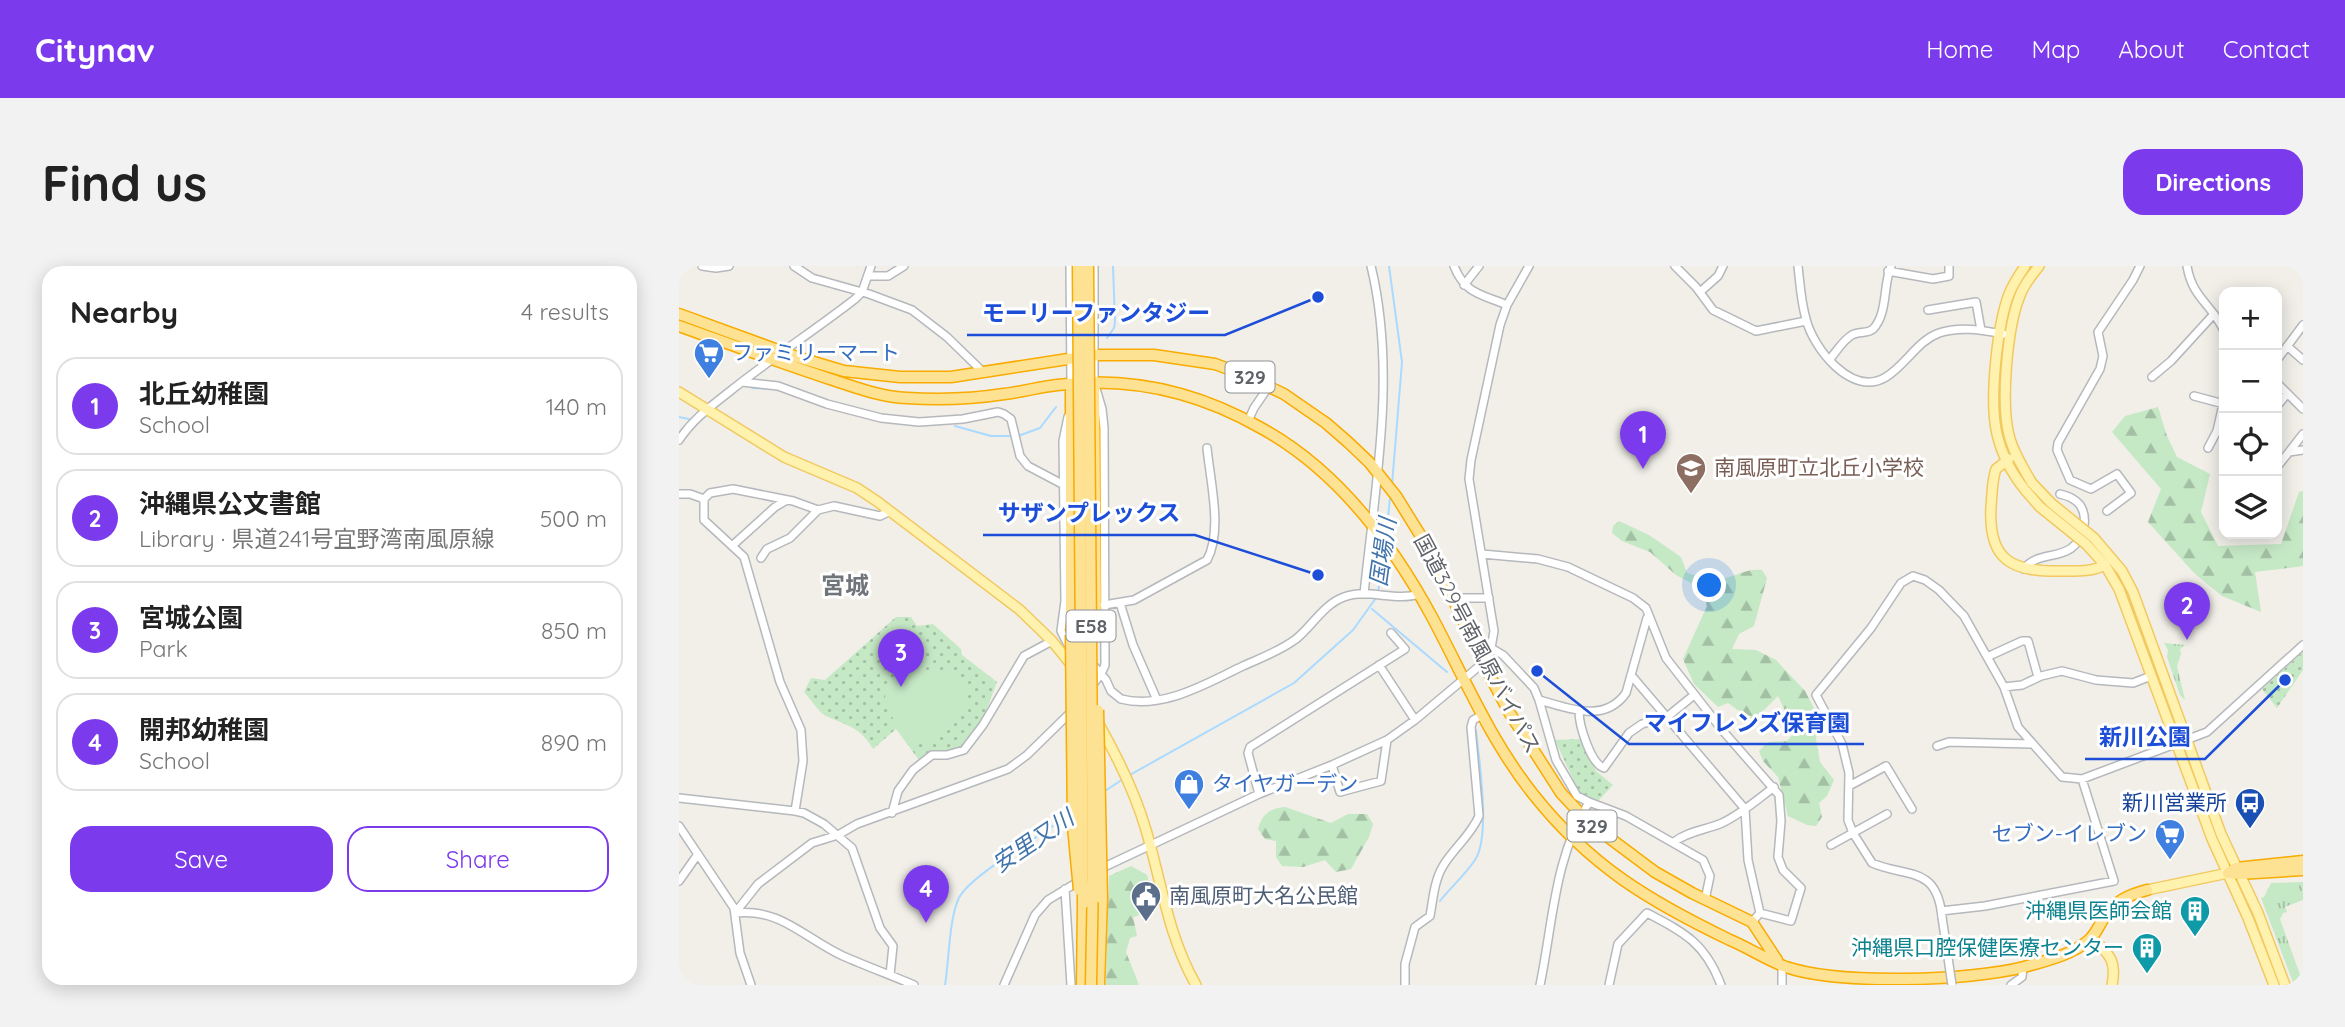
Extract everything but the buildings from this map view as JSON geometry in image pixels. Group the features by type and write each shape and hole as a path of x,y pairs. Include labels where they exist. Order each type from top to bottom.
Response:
{"highway":[{"name":"E58","path":"1078,266 1083,904 1081,985"},
{"name":"E58","path":"1088,266 1093,878 1091,985"},
{"name":"329","path":"679,314 844,371 929,378 1071,357"},
{"name":"329","path":"679,326 879,394 904,398 952,400 1071,388"},
{"name":"国道329号南風原バイパス","path":"1071,357 1154,355 1199,361 1241,374 1269,387 1326,423 1377,472 1432,554 1483,663 1531,749 1561,793 1580,815 1635,858 1680,887 1752,922"},
{"name":"国道329号南風原バイパス","path":"1071,388 1094,382 1135,384 1182,393 1248,421 1291,447 1317,467 1392,553 1419,594 1482,715 1524,782 1571,837 1619,878 1658,904 1782,966 1826,975 1884,979 1970,975 2023,967 2069,952 2092,938 2116,903 2129,895 2147,890"},
{"path":"1094,382 1102,899 1099,985"},
{"path":"1071,388 1074,856 1077,886 1083,904"},
{"path":"2234,872 2303,861"},
{"path":"2234,872 2303,870"},
{"path":"1752,922 1770,953 1782,966"}],"main road":[{"path":"2025,266 2009,296 1994,411 2005,461 2029,487"},
{"path":"2039,266 2021,291 2005,334 2005,409 2015,454 2040,507 2090,541 2122,571 2133,592 2274,985"},
{"path":"679,392 784,457 857,488 997,592 1052,640 1076,672 1092,712 1128,781 1150,846 1175,943 1196,985"},
{"path":"2015,454 1998,466 1994,474 1991,529 1995,544 2004,558 2024,569 2042,571 2091,570 2105,565"},
{"path":"2090,541 2129,611 2212,839 2258,913 2285,985"},
{"path":"2147,890 2234,872"},
{"path":"2092,938 2113,960 2112,985"}],"street":[{"path":"702,266 729,266"},
{"path":"794,266 812,278 912,310 947,337 983,372"},
{"path":"679,440 689,424 862,292 871,266"},
{"path":"869,276 888,276 904,266"},
{"path":"1070,266 1071,388 1068,396 1069,416 1063,435 1065,601 1061,631 1076,653 1101,674 1111,691 1121,699 1157,700 1192,690 1299,637 1335,601 1353,595 1419,594"},
{"path":"734,913 758,884 812,843 1008,769 1027,755 1074,709 1101,674 1105,665 1104,428 1094,382 1094,266"},
{"path":"1367,594 1382,419 1383,359 1371,266"},
{"path":"1454,266 1464,285 1507,305"},
{"path":"1464,285 1479,266"},
{"path":"1004,985 1035,915 1048,900 1106,866 1259,794 1387,740 1483,663 1491,648 1494,631 1470,488 1471,460 1500,325 1507,305 1529,266"},
{"path":"1675,266 1713,310 1752,331 1806,321"},
{"path":"1700,292 1718,276 1723,266"},
{"path":"1810,266 1798,266 1806,321 1830,359 1840,371 1854,380 1874,381 1886,377 1933,336 1954,330 1981,330 2005,334"},
{"path":"1830,359 1852,335 1868,332 1874,327 1882,310 1885,277 1889,269 1933,279 1949,276 1949,266"},
{"path":"2107,511 2131,494 2116,474 2091,489 2070,480 2057,450 2058,443 2100,369 2103,356 2098,332 2140,266"},
{"path":"2187,266 2194,291 2219,322"},
{"path":"1928,310 1976,302 1981,330"},
{"path":"2152,377 2171,361 2214,314"},
{"path":"2282,353 2303,325"},
{"path":"2287,346 2303,360"},
{"path":"742,382 778,386 827,404 893,419 919,422 998,412 1011,419 1020,456 1028,466 1064,485"},
{"path":"1248,421 1269,387"},
{"path":"2282,388 2303,409"},
{"path":"2282,400 2287,394"},
{"path":"2194,396 2219,401"},
{"path":"2208,448 2221,413"},
{"path":"2282,461 2303,435"},
{"path":"1104,605 1133,600 1207,560 1215,530 1207,448"},
{"path":"2289,452 2303,450"},
{"path":"795,811 803,761 801,730 780,682 755,603 744,557 704,520 704,499 710,493 733,489 787,500 818,510"},
{"path":"679,494 704,499"},
{"path":"2024,569 2033,562 2068,551 2080,537 2085,517 2083,509 2071,497 2060,494"},
{"path":"733,545 775,507 787,500"},
{"path":"761,558 767,549 790,538 818,510 834,506 880,516 890,511"},
{"path":"1482,554 1538,559 1568,566 1633,598 1646,608 1665,658 1723,731 1779,795 1781,807 1778,857 1783,870 1801,888 1791,921 1760,913"},
{"path":"1952,985 1941,914 1931,886 1916,873 1872,863 1853,833 1848,820 1849,786 1842,744 1816,695 1871,628 1901,583 1913,576 1925,580 1940,590 1964,617 2004,687 2018,727 2062,777 2082,779 2207,732 2303,645"},
{"path":"1451,598 1489,598"},
{"path":"1120,603 1133,645 1157,700"},
{"path":"1539,700 1591,713 1608,710 1619,703 1626,694 1648,617"},
{"path":"1259,794 1248,753 1250,747 1405,649 1391,633"},
{"path":"893,813 898,792 913,770 932,755 947,755 964,750 1024,656 1052,640"},
{"path":"1987,657 2022,641 2028,642 2039,677"},
{"path":"1491,648 1511,663 1534,688 1556,760 1577,796 1626,816 1703,860 1710,876 1705,900"},
{"path":"1379,665 1415,720"},
{"path":"2004,687 2022,685 2062,671 2096,680 2133,683 2151,676"},
{"path":"1631,675 1745,809 1748,860 1760,913"},
{"path":"1579,711 1586,742 1598,765 1604,768 1629,733 1642,724 1667,717 1694,695"},
{"path":"1405,985 1405,964 1415,927 1430,916 1443,866 1474,827 1479,816 1471,727 1473,720 1482,715"},
{"path":"1332,765 1340,792 1381,781 1387,740"},
{"path":"1937,746 1949,742 2032,744"},
{"path":"1849,786 1886,766 1912,809"},
{"path":"1941,914 2115,881 2082,779"},
{"path":"1674,842 1682,836 1719,825 1774,787"},
{"path":"679,798 804,813 838,835 852,848 880,929 893,946 890,975"},
{"path":"1540,985 1552,908 1571,837 1589,802"},
{"path":"1831,845 1887,814"},
{"path":"679,826 734,908 747,984"},
{"path":"679,881 698,855"},
{"path":"1065,889 1071,985"},
{"path":"734,913 753,911 769,915 789,923 842,955 914,985"},
{"path":"1609,985 1618,944 1647,913 1679,929 1698,946 1713,965 1721,985"},
{"path":"1752,922 1760,913"},
{"path":"1782,966 1782,985"},
{"path":"2011,985 2022,977 2023,967"}],"green space":[{"path":"2158,407 2177,457 2210,474 2201,512 2218,546 2281,544 2299,492 2303,491 2303,566 2255,572 2261,612 2222,596 2195,574 2148,522 2161,489 2112,432 2125,416"},
{"path":"1619,521 1649,535 1681,557 1687,573 1718,578 1750,570 1762,570 1767,578 1754,626 1739,634 1732,649 1756,650 1776,660 1805,691 1819,718 1816,739 1820,762 1834,780 1827,796 1819,803 1822,817 1816,826 1788,816 1778,777 1763,761 1759,751 1768,742 1787,741 1795,732 1778,696 1750,719 1728,703 1718,707 1694,684 1683,659 1707,606 1700,588 1676,575 1650,552 1622,541 1612,533 1613,526"},
{"path":"896,617 911,617 917,626 933,624 961,649 962,655 997,682 978,728 966,744 959,748 931,752 919,760 896,729 873,749 859,732 821,713 804,692 811,678 825,680"},
{"path":"897,621 919,646 892,669 870,644"},
{"path":"2164,643 2185,645 2180,649 2177,666 2185,700 2180,695"},
{"path":"2303,652 2303,670 2277,708 2262,689"},
{"path":"948,670 958,674 965,682 968,692 964,710 952,726 930,746 912,742 889,710 886,693 890,685 904,677"},
{"path":"1582,739 1596,771 1613,785 1599,800 1584,797 1577,788 1555,740"},
{"path":"1285,807 1331,823 1348,814 1367,814 1373,824 1369,837 1351,869 1336,872 1325,860 1303,867 1282,866 1276,857 1276,841 1265,839 1258,829 1267,813"},
{"path":"1131,866 1147,875 1155,911 1133,917 1137,936 1130,938 1126,952 1139,985 1106,985 1109,876"},
{"path":"2303,882 2303,900 2285,907 2287,912 2283,913 2280,919 2303,983 2294,985 2261,898 2271,883"}],"waterway":[{"path":"1107,338 1115,322 1113,266"},
{"name":"国場川","path":"1389,266 1402,362 1392,485"},
{"path":"752,388 776,389"},
{"path":"1018,436 1040,428 1056,407"},
{"path":"679,417 689,419"},
{"path":"955,426 991,436 1012,436"},
{"name":"国場川","path":"1386,537 1390,498"},
{"name":"国場川","path":"1378,592 1385,550"},
{"name":"国場川","path":"1128,776 1294,683 1353,630 1376,598"},
{"path":"1372,609 1447,672"},
{"path":"1440,901 1475,860 1480,849 1483,797 1476,730"},
{"name":"安里又川","path":"1105,791 1123,779"},
{"name":"安里又川","path":"945,985 953,919 964,890 990,868 1068,815"}],"place":[{"name":"モーリーファンタジー","path":"1318,297"},
{"name":"ファミリーマート","path":"709,380"},
{"name":"北丘幼稚園","path":"1643,469"},
{"name":"南風原町立北丘小学校","path":"1691,495"},
{"name":"サザンプレックス","path":"1318,575"},
{"name":"沖縄県公文書館","path":"2187,640"},
{"name":"マイフレンズ保育園","path":"1537,671"},
{"name":"新川公園","path":"2285,680"},
{"name":"宮城公園","path":"901,687"},
{"name":"タイヤガーデン","path":"1189,811"},
{"name":"新川営業所","path":"2250,830"},
{"name":"セブン-イレブン","path":"2170,861"},
{"name":"開邦幼稚園","path":"926,923"},
{"name":"南風原町大名公民館","path":"1146,923"},
{"name":"沖縄県医師会館","path":"2195,938"},
{"name":"沖縄県口腔保健医療センター","path":"2147,975"}],"district":[{"name":"宮城","path":"845,586"}]}
